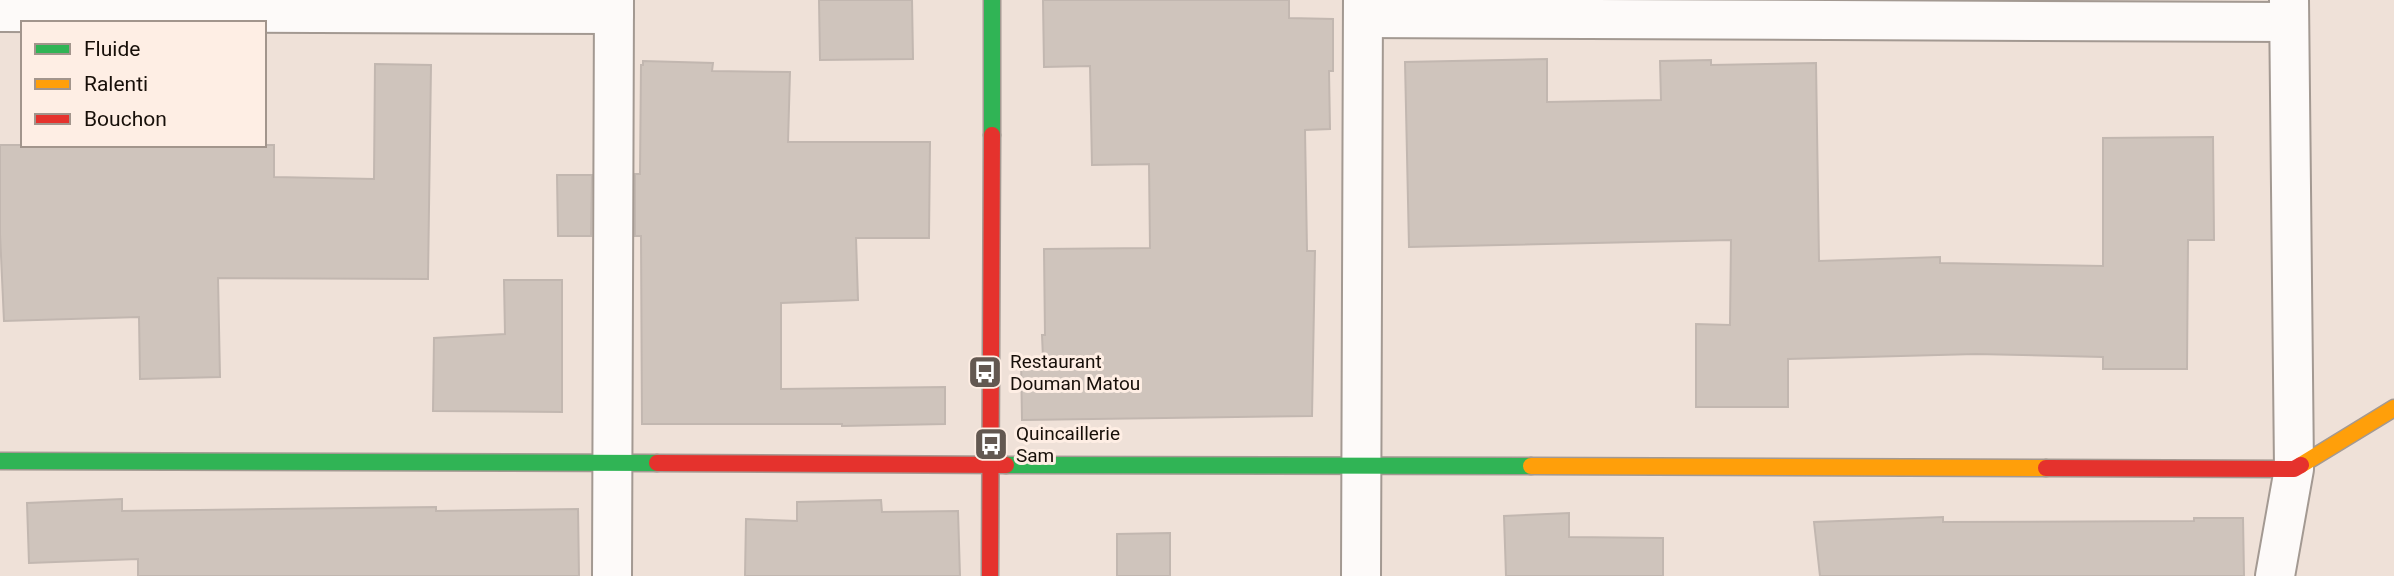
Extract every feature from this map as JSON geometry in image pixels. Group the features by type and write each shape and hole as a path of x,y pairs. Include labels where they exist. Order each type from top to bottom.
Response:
{"street":[{"path":"990,576 992,0"},
{"path":"0,12 614,7 612,576"},
{"path":"1361,576 1363,9 2289,11 2294,469 2275,576"},
{"path":"0,461 2294,469 2394,408"}],"building":[{"path":"819,0 912,0 913,59 820,60"},
{"path":"1043,0 1289,0 1289,18 1333,19 1333,71 1329,71 1330,129 1305,130 1307,251 1315,251 1312,416 1022,420 1021,358 1043,358 1044,249 1150,248 1149,164 1092,165 1090,66 1044,67"},
{"path":"1547,59 1547,102 1661,100 1660,61 1711,60 1711,65 1816,63 1819,261 1940,257 1940,263 2103,266 2103,138 2213,137 2214,240 2188,240 2187,369 2103,369 2103,357 1976,354 1788,359 1788,407 1696,407 1696,324 1730,325 1731,240 1409,247 1405,62"},
{"path":"643,61 713,63 712,71 790,72 788,142 930,142 929,238 856,238 858,300 781,303 781,389 945,387 945,424 642,424 641,236 635,236 635,174 640,174"},
{"path":"375,64 431,65 428,279 218,278 220,377 140,379 139,317 4,321 0,145 274,145 274,177 374,179"},
{"path":"557,175 592,175 591,236 558,236"},
{"path":"504,280 562,280 562,412 433,411 434,338 505,334"},
{"path":"122,499 122,511 436,507 436,511 578,509 579,576 138,576 138,559 29,563 27,503"},
{"path":"881,500 882,512 958,511 960,576 745,576 746,519 797,521 797,502"},
{"path":"1569,513 1569,537 1663,538 1663,576 1506,576 1504,516"},
{"path":"1943,517 1943,522 2194,521 2194,518 2243,518 2244,576 1820,576 1814,522"},
{"path":"1170,533 1170,576 1117,576 1117,534"}],"traffic: fast":[{"path":"992,0 992,135"},
{"path":"0,461 657,463"},
{"path":"1006,465 1531,466"}],"traffic: slow":[{"path":"2301,465 2394,408"},
{"path":"1531,466 2046,468"}],"traffic: jam":[{"path":"990,576 992,135"},
{"path":"657,463 1006,465"},
{"path":"2046,468 2294,469 2301,465"}],"place":[{"name":"Restaurant Douman Matou","path":"985,372"},
{"name":"Quincaillerie Sam","path":"991,444"}]}
